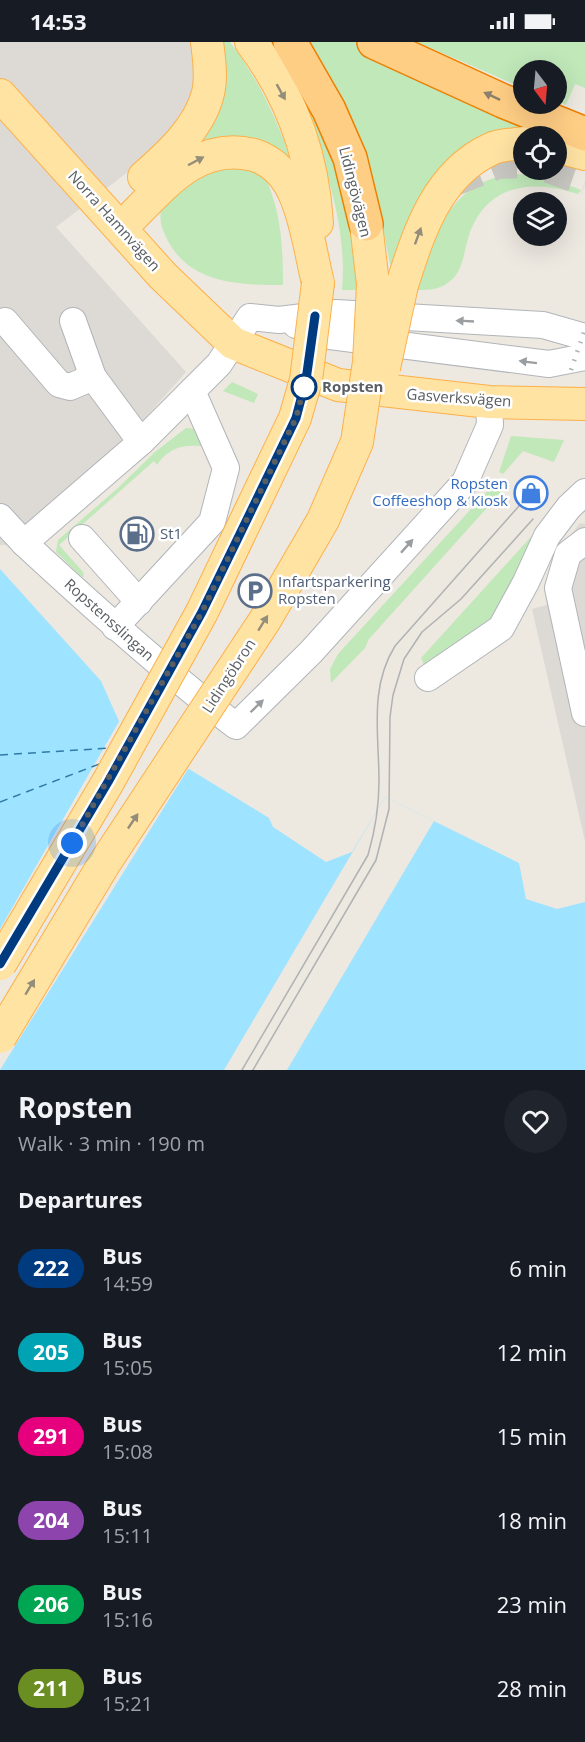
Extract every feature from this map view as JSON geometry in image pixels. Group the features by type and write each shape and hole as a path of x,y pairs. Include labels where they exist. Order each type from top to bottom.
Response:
{"highway":[{"name":"Lidingövägen","path":"290,42 329,110 350,158 366,224"},
{"path":"374,42 503,102 585,134"}],"main road":[{"path":"114,220 195,121 208,93 207,42"},
{"path":"0,964 108,782 202,612 296,418 307,371 318,283 320,257 316,197 308,156 287,104 251,42"},
{"name":"Norra Hamnvägen","path":"0,95 163,276 233,343"},
{"name":"Lidingöbron","path":"0,1037 104,864 265,620 323,520 373,408 387,284 442,190 462,166 493,147 513,144"},
{"path":"567,149 585,154"},
{"path":"114,220 192,162 207,155 226,151 261,158 278,168 296,195 318,283"},
{"name":"Lidingövägen","path":"366,224 387,284"},
{"name":"Gasverksvägen","path":"233,343 338,385 398,394 489,402 585,404"}],"street":[{"path":"24,543 141,441 192,391 219,364 250,318 279,320 336,313 543,326 585,337"},
{"path":"279,320 330,336 549,364 585,357"},
{"path":"5,321 59,384 70,387 93,377"},
{"path":"73,321 93,377 141,441"},
{"path":"115,627 212,522 226,468 192,391"},
{"name":"Ropstensslingan","path":"1,519 115,627 185,687 236,726 311,652 465,482 490,425 489,402"},
{"path":"428,678 501,628 547,536 568,507 585,492"},
{"path":"82,538 138,602"},
{"path":"585,541 568,554 558,588 585,713"}],"shaded area":[{"path":"0,42 193,42 196,75 189,99 165,138 150,155 56,227 186,372 104,464 8,545 0,545"},
{"path":"580,523 585,524 585,841 532,609 547,605 544,586 561,548"}],"green space":[{"path":"219,42 230,42 249,70 273,114 291,161 230,138 193,143"},
{"path":"309,42 361,42 531,126 513,126 513,135 483,142 393,264 390,264 362,148 340,96"},
{"path":"417,42 585,42 585,88 575,84 567,103 567,60 513,60 513,84"},
{"path":"286,61 316,116 340,173 351,216 359,290 342,290 343,260 340,231 327,173"},
{"path":"225,163 263,173 274,200 280,228 283,285 229,282 197,271 183,261 172,248 163,230 161,210 168,197 184,184"},
{"path":"513,175 513,180 556,180 581,190 578,194 561,189 528,187 513,189 500,195 487,205 477,218 469,235 458,272 454,277 438,288 416,290 430,250 448,213 460,198 475,186 494,178"},
{"path":"232,382 258,394 254,403 223,391"},
{"path":"186,428 196,429 203,444 201,446 176,449 166,455 157,465 154,461 59,545 83,572 84,577 81,576 56,552 58,540 118,488 155,452"},
{"path":"511,436 564,440 554,462 523,451 503,474 499,472"},
{"path":"495,483 503,490 369,639 365,648 331,683 330,669 338,654"},
{"path":"549,517 505,610 439,658 424,665 421,658"}],"water":[{"path":"0,569 101,681 122,728 269,818 273,827 326,862 352,852 385,797 519,863 526,899 557,909 585,902 585,1070 0,1070"}],"pier":[{"path":"121,718 125,726 190,766 0,1070 0,929"},
{"path":"385,797 434,821 287,1070 224,1070"}],"ferry route":[{"path":"0,755 110,748"},
{"path":"0,802 102,763"}],"tunnel":[{"path":"455,183 498,166 513,165"},
{"path":"567,177 585,183"}],"tram line":[{"path":"242,1070 368,855 375,828 378,800 377,712 387,662 395,646 519,506"},
{"path":"253,1070 376,860 389,809 390,717 393,695 404,659 422,632 461,599 533,519"}],"railway":[{"path":"571,370 585,329"}],"bus line":[{"name":"222","path":"0,964 108,782 202,612 239,536 296,418 306,380 315,316"}],"place":[{"name":"Ropsten","path":"304,387"},
{"name":"Ropsten Coffeeshop & Kiosk","path":"531,493"},
{"name":"St1","path":"137,534"},
{"name":"Infartsparkering Ropsten","path":"255,591"}],"route":[{"path":"72,843 202,612 296,418 306,380 304,387"}]}
